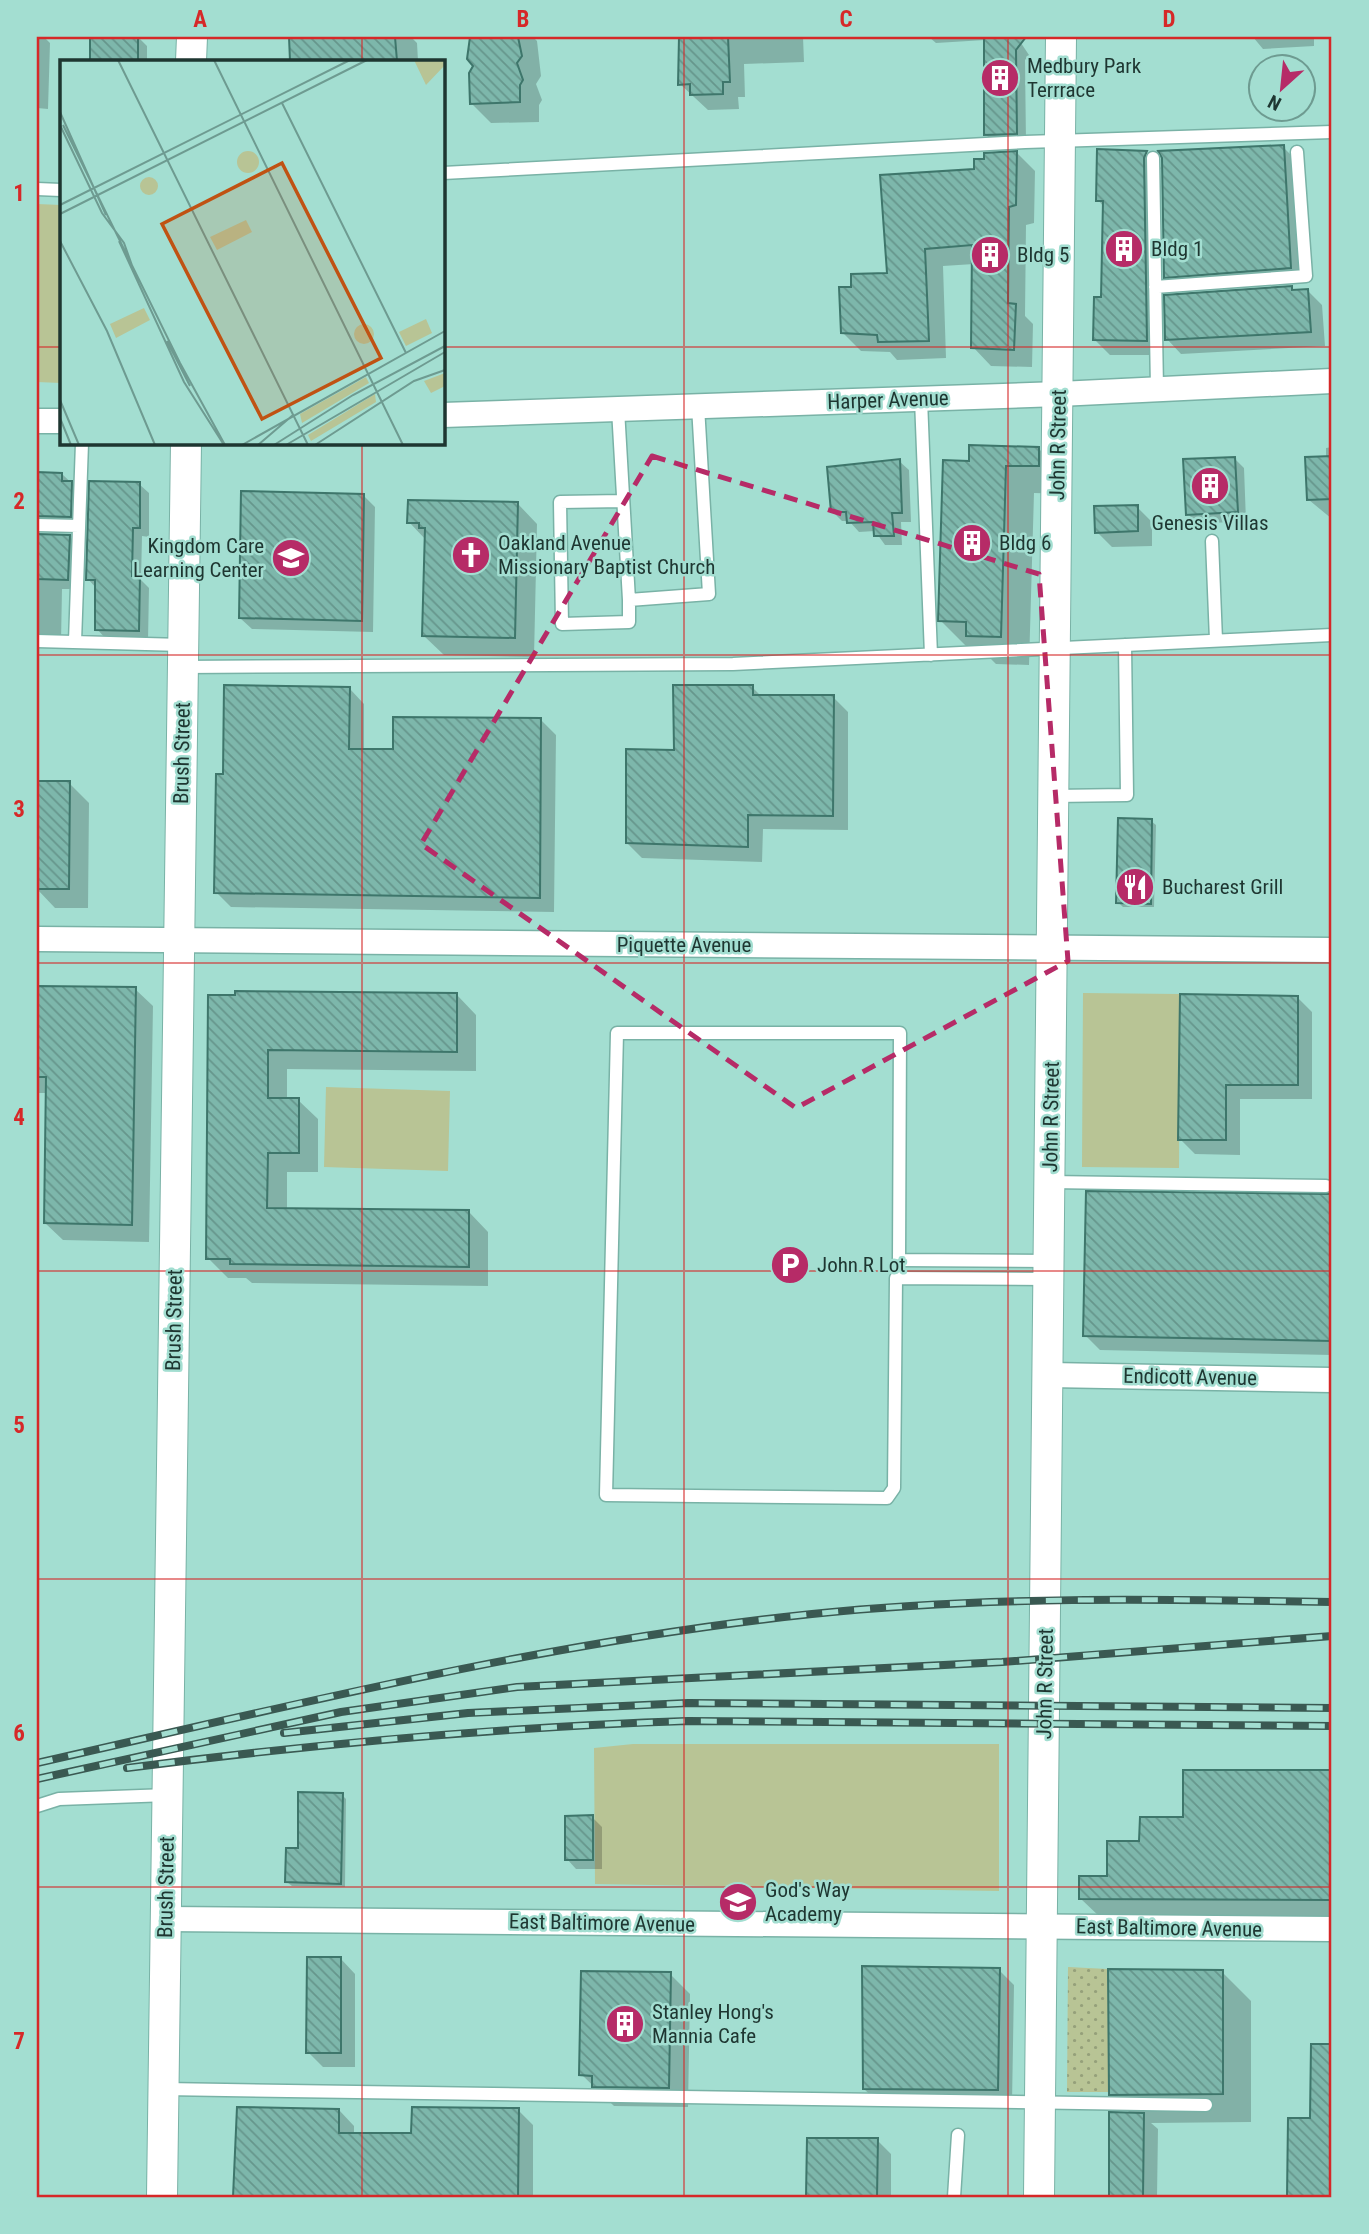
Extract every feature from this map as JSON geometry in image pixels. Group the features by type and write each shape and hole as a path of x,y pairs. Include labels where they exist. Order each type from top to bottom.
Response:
{"street":[{"path":"191,60 192,37"},
{"name":"John R Street","path":"1039,2197 1061,37"},
{"name":"Harper Avenue","path":"444,415 1059,394 1332,381"},
{"path":"37,421 60,421"},
{"name":"Brush Street","path":"162,2197 186,444"},
{"name":"Piquette Avenue","path":"37,939 1332,950"},
{"name":"Endicott Avenue","path":"1049,1375 1332,1380"},
{"name":"East Baltimore Avenue","path":"166,1919 1332,1929"}],"lane":[{"path":"444,173 1059,142 1332,132"},
{"path":"1155,287 1306,276 1297,152"},
{"path":"1153,158 1157,389"},
{"path":"37,189 60,190"},
{"path":"921,399 931,655"},
{"path":"629,600 709,594 698,406"},
{"path":"618,409 629,600 629,622 562,624 560,502 623,501"},
{"path":"75,642 82,444"},
{"path":"37,525 79,526"},
{"path":"1212,541 1216,640"},
{"path":"37,641 75,642 183,656 733,664 1332,635"},
{"path":"1054,796 1126,795 1125,645"},
{"path":"617,1033 900,1033 899,1260 1049,1270 896,1278 894,1488 887,1498 606,1495 617,1033"},
{"path":"1050,1182 1325,1186"},
{"path":"37,1806 59,1799 168,1795"},
{"path":"164,2089 1206,2105"},
{"path":"954,2197 958,2135"}],"highlighted area":[{"path":"652,456 1039,574 1068,961 796,1108 421,844"}],"green space":[{"path":"37,204 60,205 60,383 37,382"},
{"path":"1083,993 1180,994 1179,1168 1082,1167"},
{"path":"326,1087 450,1091 448,1171 324,1167"},
{"path":"633,1744 999,1744 999,1891 595,1884 594,1748"},
{"path":"1068,1967 1108,1969 1108,2092 1067,2092"}],"building":[{"path":"90,37 138,37 138,60 90,60"},
{"path":"289,37 395,37 397,60 290,60"},
{"path":"470,37 518,37 522,56 517,63 523,80 520,85 520,102 470,104 469,73 473,66 467,59"},
{"path":"679,37 728,37 730,82 723,82 723,94 690,95 690,84 678,85"},
{"name":"Medbury Park Terrrace","path":"984,37 1026,37 1016,50 1017,134 984,135"},
{"path":"1284,145 1291,268 1164,278 1162,158 1158,151"},
{"name":"Bldg 1","path":"1097,149 1147,151 1144,158 1147,341 1093,340 1094,297 1101,297 1103,201 1096,201"},
{"path":"1017,151 1016,205 1009,207 1008,303 1016,304 1014,350 971,348 972,245 925,249 929,341 878,342 877,335 841,333 839,287 851,287 851,274 887,273 880,175 974,169 974,159 984,159 984,153"},
{"path":"1292,286 1292,290 1308,289 1311,332 1165,340 1164,295"},
{"name":"Bldg 6","path":"969,445 1039,447 1039,466 1006,466 1001,637 966,636 966,622 938,621 943,460 969,461"},
{"path":"1332,456 1332,499 1307,500 1305,457"},
{"name":"Genesis Villas","path":"1235,457 1238,512 1186,515 1183,459"},
{"path":"900,459 902,513 892,513 894,536 874,536 873,522 847,523 846,512 831,512 827,467"},
{"path":"37,472 62,473 62,481 72,481 71,517 37,516"},
{"path":"89,481 140,482 140,528 133,528 132,576 140,576 139,631 95,630 95,580 86,580"},
{"path":"241,491 364,494 362,621 239,618"},
{"name":"Oakland Avenue Missionary Baptist Church","path":"408,500 518,502 515,638 422,636 425,528 419,528 419,523 407,523"},
{"path":"1138,505 1138,531 1095,533 1094,506"},
{"path":"37,534 70,535 68,580 37,579"},
{"path":"224,685 350,687 349,749 393,749 393,717 541,718 540,898 214,893 216,774 223,774"},
{"path":"673,685 753,685 753,695 834,695 833,816 748,815 748,847 626,843 626,749 674,750"},
{"path":"37,781 70,781 69,889 37,889"},
{"path":"1118,818 1152,819 1151,904 1116,903"},
{"path":"37,986 136,987 132,1225 44,1223 46,1077 37,1077"},
{"path":"235,991 457,993 457,1052 268,1050 268,1098 299,1098 299,1153 268,1153 267,1208 469,1210 469,1267 230,1264 230,1259 206,1259 208,995 235,995"},
{"path":"1180,994 1298,996 1298,1085 1226,1085 1226,1140 1178,1140"},
{"path":"1086,1191 1332,1194 1332,1341 1083,1336"},
{"path":"1183,1770 1332,1770 1332,1900 1079,1899 1079,1876 1107,1876 1107,1841 1139,1841 1140,1817 1183,1817"},
{"path":"298,1792 343,1793 341,1884 285,1882 286,1848 298,1848"},
{"path":"593,1815 593,1860 565,1860 565,1816"},
{"path":"307,1957 341,1957 341,2053 306,2053"},
{"path":"862,1966 1000,1968 998,2090 863,2089"},
{"path":"1108,1969 1223,1970 1223,2094 1109,2095"},
{"name":"Stanley Hong's Mannia Cafe","path":"581,1971 671,1972 669,2088 592,2087 592,2076 579,2075"},
{"path":"1311,2044 1332,2044 1332,2197 1287,2197 1288,2118 1310,2118"},
{"path":"237,2107 339,2109 339,2133 411,2133 412,2107 519,2108 518,2197 233,2197"},
{"path":"1109,2112 1144,2113 1143,2197 1109,2197"},
{"path":"807,2138 878,2138 877,2197 806,2197"}],"railway":[{"path":"37,1763 423,1677 714,1626 812,1614 942,1604 1137,1600 1332,1602"},
{"path":"37,1779 341,1712 517,1687 1002,1662 1332,1636"},
{"path":"284,1733 468,1713 688,1703 1332,1708"},
{"path":"127,1768 407,1738 688,1721 1332,1726"}],"place":[{"name":"Medbury Park Terrrace","path":"1000,78"},
{"name":"Bldg 1","path":"1124,249"},
{"name":"Bldg 5","path":"990,255"},
{"name":"Genesis Villas","path":"1210,486"},
{"name":"Bldg 6","path":"972,543"},
{"name":"Oakland Avenue Missionary Baptist Church","path":"471,555"},
{"name":"Kingdom Care Learning Center","path":"291,558"},
{"name":"Bucharest Grill","path":"1135,887"},
{"name":"John R Lot","path":"790,1265"},
{"name":"God's Way Academy","path":"738,1902"},
{"name":"Stanley Hong's Mannia Cafe","path":"625,2024"}]}
